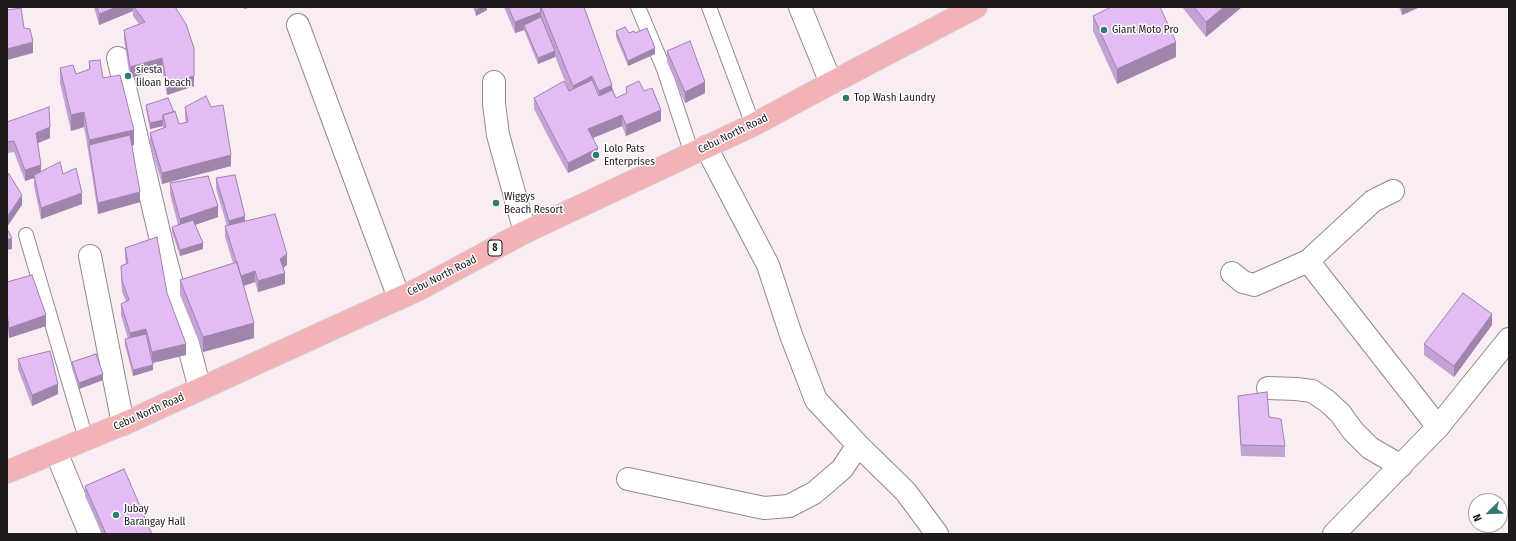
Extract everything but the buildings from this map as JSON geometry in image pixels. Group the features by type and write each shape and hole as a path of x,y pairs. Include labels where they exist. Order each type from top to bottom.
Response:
{"highway":[{"name":"Cebu North Road","path":"9,467 56,452 123,424 433,282 525,232 753,125 976,7"}],"street":[{"path":"800,7 831,83"},
{"path":"298,25 399,298"},
{"path":"118,58 164,253 200,389"},
{"path":"494,82 494,104 498,135 525,232"},
{"path":"699,150 768,265 791,335 816,400 858,445 906,492 937,534"},
{"path":"1232,274 1243,282 1254,285 1308,261 1373,201 1393,191"},
{"path":"90,256 123,424"},
{"path":"1308,261 1438,427"},
{"path":"1334,534 1438,427 1509,339"},
{"path":"1268,388 1312,391 1336,409 1353,431 1370,448 1401,466"},
{"path":"628,479 764,508 789,506 814,492 842,469 858,445"},
{"path":"56,452 90,534"}],"lane":[{"path":"638,7 699,150"},
{"path":"709,7 753,125"},
{"path":"26,235 86,439"}],"place":[{"name":"Giant Moto Pro","path":"1104,30"},
{"name":"siesta liloan beach","path":"128,76"},
{"name":"Top Wash Laundry","path":"846,98"},
{"name":"Lolo Pats Enterprises","path":"596,155"},
{"name":"Wiggys Beach Resort","path":"496,203"},
{"name":"Jubay Barangay Hall","path":"116,515"}]}
